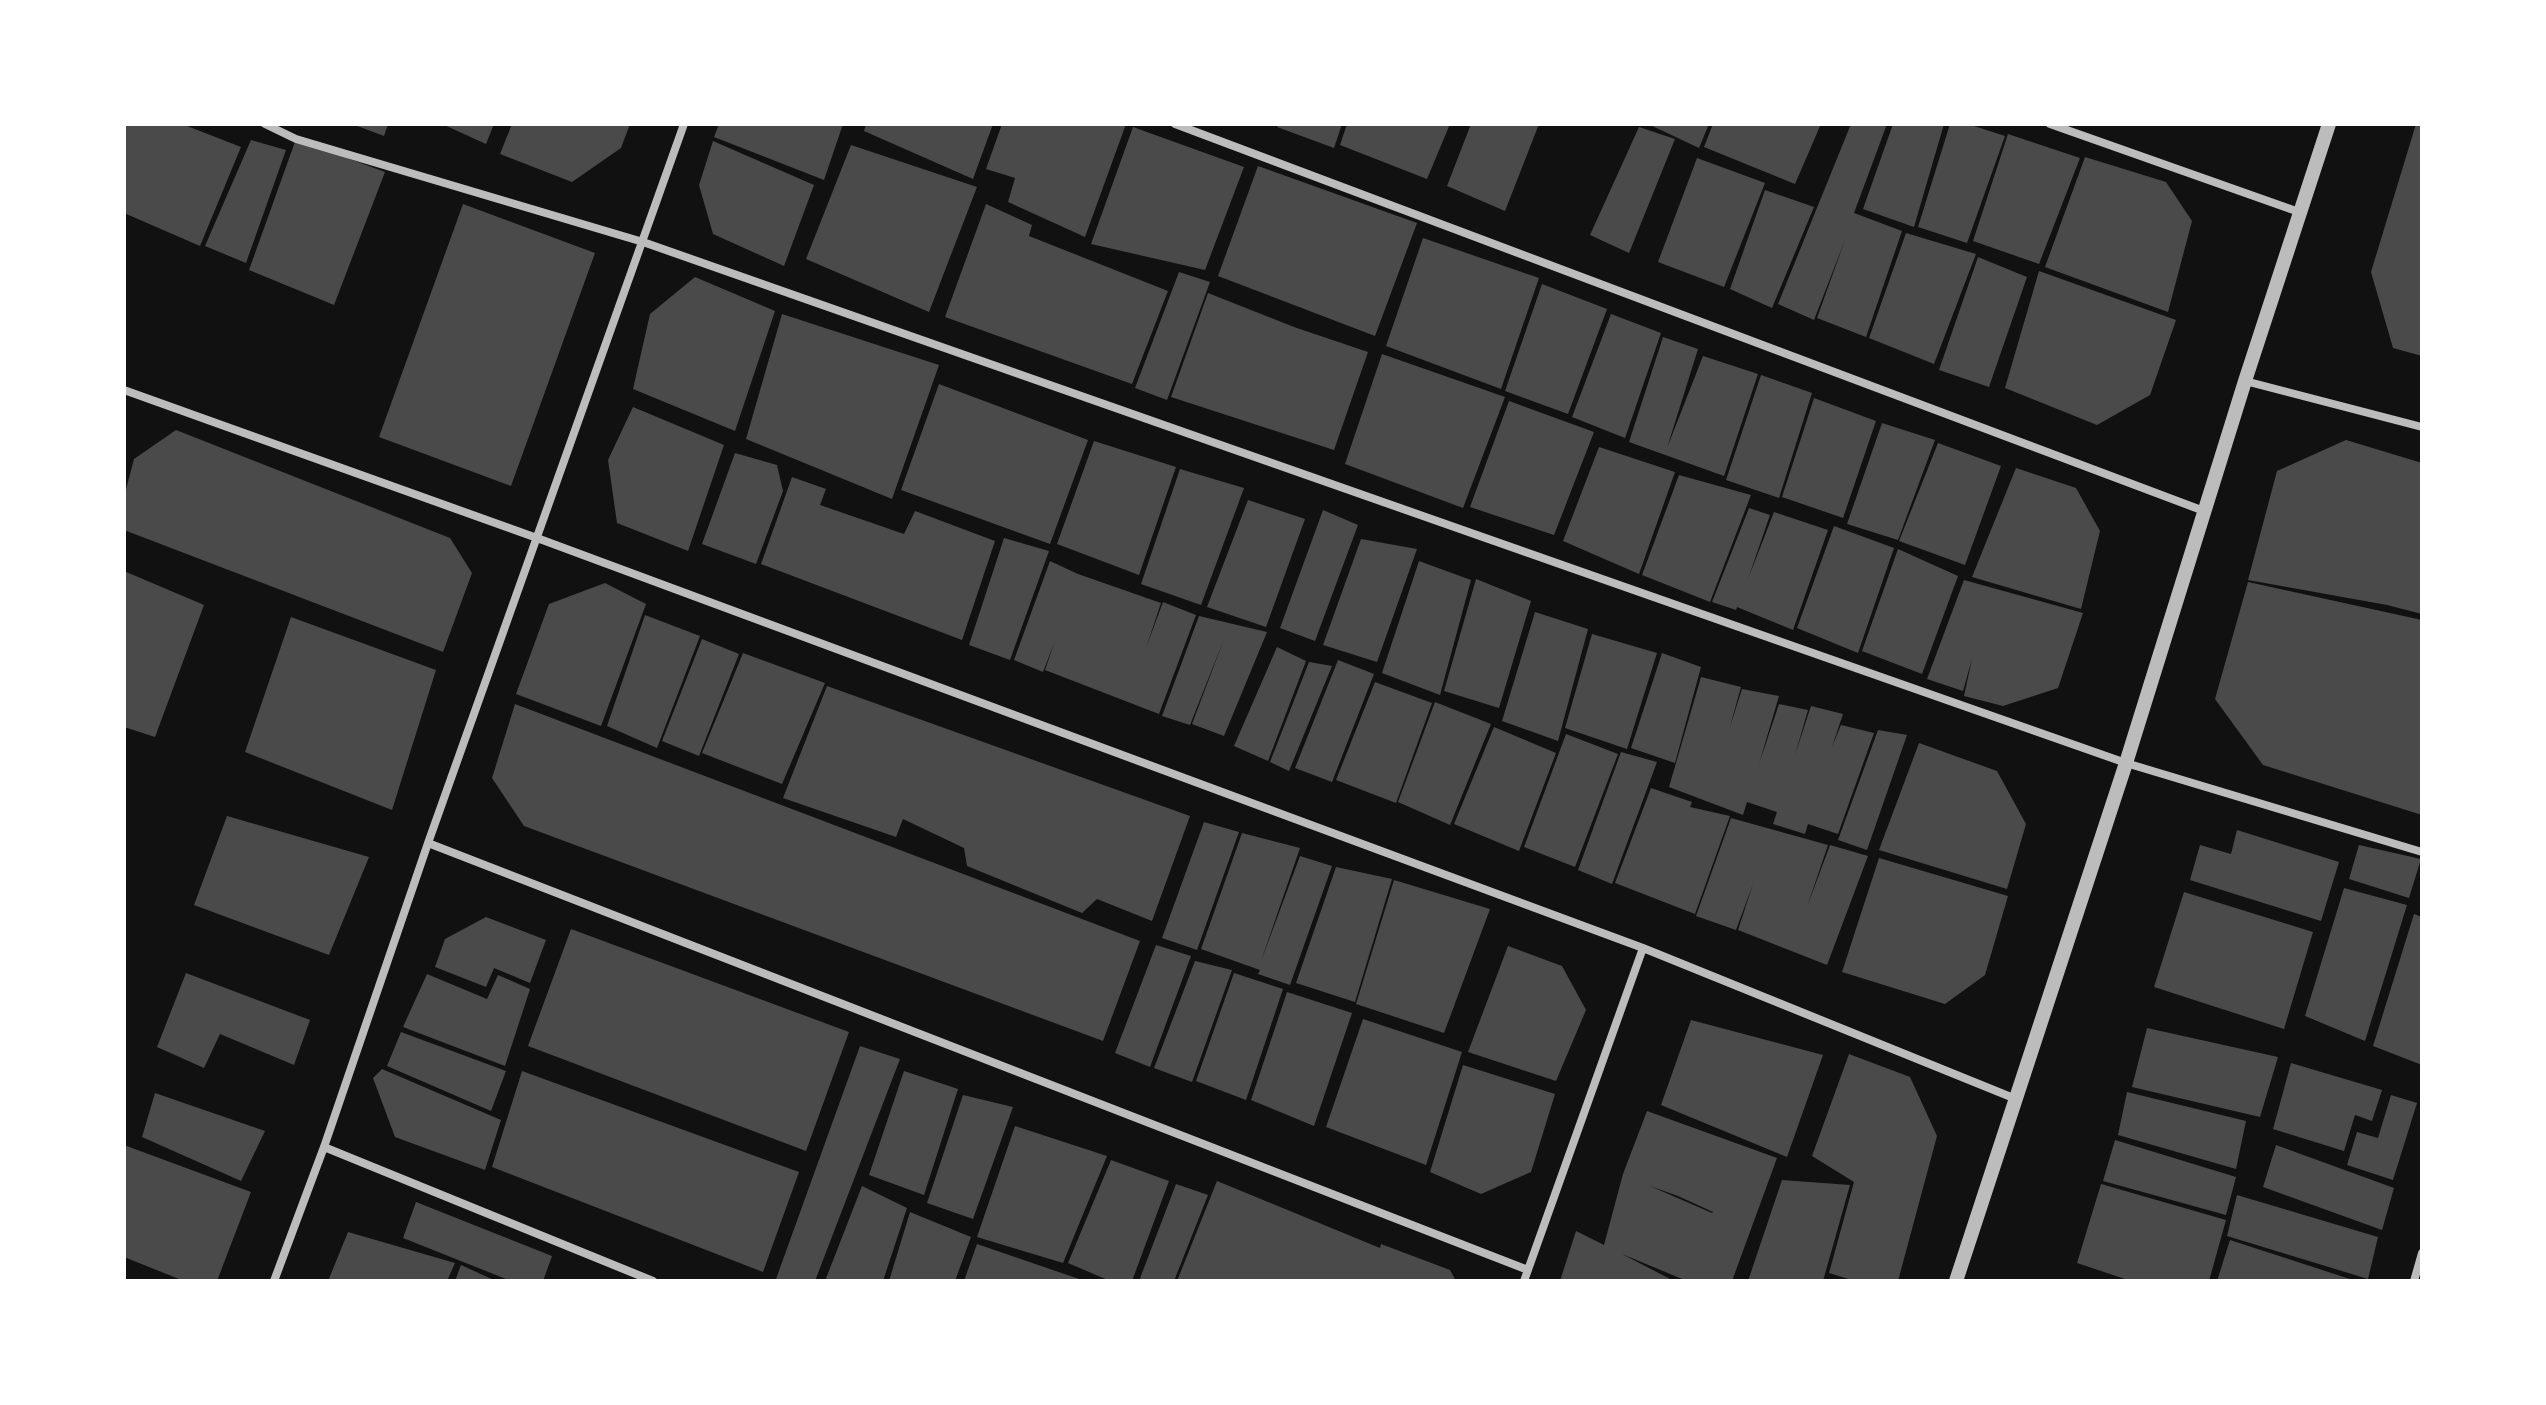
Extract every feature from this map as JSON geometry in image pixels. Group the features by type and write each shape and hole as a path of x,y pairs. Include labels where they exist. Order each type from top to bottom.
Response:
{"street":[{"path":"265,124 296,139 643,242 2126,763 2422,852"},
{"path":"274,1281 684,124"},
{"path":"1175,124 2204,511"},
{"path":"2050,124 2299,212"},
{"path":"1956,1281 2126,763 2329,124"},
{"path":"2245,381 2422,427"},
{"path":"124,390 537,538 1643,948 2016,1099"},
{"path":"428,843 1528,1270"},
{"path":"1524,1281 1643,948"},
{"path":"324,1147 653,1281"},
{"path":"2414,1281 2422,1253"}],"building":[{"path":"124,124 182,124 241,147 200,246 124,213"},
{"path":"352,124 388,124 384,136"},
{"path":"442,124 494,124 486,144"},
{"path":"512,124 630,124 621,148 572,182 500,154"},
{"path":"719,124 843,124 824,180 714,137"},
{"path":"866,124 993,124 973,179 864,131"},
{"path":"1002,124 1126,124 1085,237 1008,202 1015,178 986,169"},
{"path":"1278,124 1342,124 1334,148 1277,127"},
{"path":"1347,124 1450,124 1427,179 1340,145"},
{"path":"1471,124 1539,124 1505,211 1447,186"},
{"path":"1648,124 1709,124 1699,148"},
{"path":"1713,124 1821,124 1795,184 1704,147"},
{"path":"1851,124 1887,124 1854,213 1902,231 1866,337 1817,318 1845,240 1814,320 1778,304"},
{"path":"1893,124 1944,124 1914,227 1863,209"},
{"path":"1950,124 1968,124 2005,136 1967,243 1918,227"},
{"path":"2416,124 2422,124 2422,356 2393,348 2371,272"},
{"path":"1133,127 1244,167 1205,270 1091,244"},
{"path":"1639,127 1675,139 1629,253 1590,235"},
{"path":"2008,134 2080,158 2039,264 1973,241"},
{"path":"296,139 385,172 334,305 249,270"},
{"path":"251,140 286,150 246,263 205,246"},
{"path":"713,141 814,185 784,266 713,234 699,185"},
{"path":"851,145 977,187 929,312 806,259"},
{"path":"2085,157 2166,182 2192,221 2168,312 2045,267"},
{"path":"1697,158 1765,183 1724,287 1658,262"},
{"path":"1258,166 1417,223 1375,336 1218,276"},
{"path":"1765,190 1814,207 1772,308 1730,289"},
{"path":"463,204 595,253 511,486 379,437"},
{"path":"986,204 1032,225 1029,236 1168,291 1132,384 945,317"},
{"path":"1906,233 1976,254 1934,364 1869,338"},
{"path":"1423,238 1539,278 1501,389 1386,346"},
{"path":"1978,257 2027,277 1989,387 1939,370"},
{"path":"2039,271 2176,320 2150,395 2097,425 2005,388"},
{"path":"1179,272 1210,282 1167,400 1135,388"},
{"path":"695,277 775,311 735,431 633,389 650,314"},
{"path":"1542,284 1607,309 1568,414 1505,391"},
{"path":"1208,293 1368,352 1334,450 1171,397"},
{"path":"782,314 939,365 892,499 746,439"},
{"path":"1611,314 1661,333 1625,438 1572,417"},
{"path":"1663,337 1698,349 1667,448 1703,356 1758,374 1724,476 1629,442"},
{"path":"1382,354 1505,397 1463,508 1345,464"},
{"path":"1761,375 1812,393 1779,498 1726,480"},
{"path":"939,384 1088,440 1050,544 901,490"},
{"path":"1814,398 1876,421 1843,518 1782,497"},
{"path":"1509,401 1594,432 1554,535 1470,507"},
{"path":"633,407 724,445 688,551 617,523 608,460"},
{"path":"1882,423 1935,440 1898,540 1847,524"},
{"path":"176,430 450,538 472,573 443,652 124,530 124,497 134,459"},
{"path":"2346,440 2422,463 2422,614 2248,580 2277,471"},
{"path":"1094,441 1176,467 1139,575 1057,544"},
{"path":"1938,443 2001,466 1965,565 1899,541"},
{"path":"1599,447 1675,472 1639,574 1563,541"},
{"path":"735,453 777,465 783,491 756,564 702,544"},
{"path":"2016,468 2076,488 2100,531 2081,609 1972,577"},
{"path":"1180,469 1244,488 1201,605 1141,584"},
{"path":"1679,475 1751,495 1710,602 1642,575"},
{"path":"792,477 826,489 820,505 904,534 915,511 995,541 962,640 761,564"},
{"path":"1248,500 1305,519 1266,627 1207,607"},
{"path":"1749,508 1770,515 1748,579 1774,512 1828,530 1793,630 1737,607 1736,610 1712,602"},
{"path":"1323,510 1358,525 1315,641 1280,628"},
{"path":"1834,526 1894,548 1858,653 1797,628"},
{"path":"1004,538 1049,551 1010,660 969,645"},
{"path":"1361,539 1417,549 1377,662 1323,645"},
{"path":"1898,549 1958,576 1922,674 1862,651"},
{"path":"1050,561 1161,603 1146,648 1163,602 1196,615 1159,714 1045,670 1055,641 1043,672 1014,660"},
{"path":"1419,561 1471,580 1440,695 1382,673"},
{"path":"124,571 204,605 155,737 124,727"},
{"path":"1476,579 1531,601 1499,708 1444,691"},
{"path":"1964,580 2083,613 2058,688 2003,706 1964,696 1972,659 1963,691 1927,679"},
{"path":"2248,582 2422,620 2422,815 2263,765 2215,699"},
{"path":"605,583 646,604 601,726 516,694 549,604"},
{"path":"1535,612 1588,629 1558,741 1502,721"},
{"path":"645,615 700,636 657,748 607,726"},
{"path":"1199,616 1267,632 1224,736 1192,724 1224,639 1190,725 1162,716"},
{"path":"291,617 436,670 392,810 245,752"},
{"path":"1592,634 1657,653 1627,749 1565,728"},
{"path":"702,639 739,654 699,756 662,741"},
{"path":"1277,647 1306,661 1268,761 1234,746"},
{"path":"743,653 825,683 782,784 702,753"},
{"path":"1662,653 1701,667 1675,763 1631,748"},
{"path":"1338,660 1374,674 1332,782 1295,768"},
{"path":"1309,662 1332,666 1289,771 1270,762"},
{"path":"1701,677 1741,687 1729,730 1742,689 1779,696 1759,764 1779,704 1808,710 1795,755 1811,706 1843,714 1832,747 1841,725 1874,733 1838,834 1808,824 1805,834 1773,824 1777,812 1747,802 1743,815 1669,787"},
{"path":"1375,682 1432,703 1396,803 1336,780"},
{"path":"827,686 1190,816 1152,921 1097,899 1082,913 967,866 964,848 903,819 896,837 783,798"},
{"path":"1435,702 1491,724 1450,825 1398,802"},
{"path":"515,704 1140,941 1103,1041 524,826 492,778"},
{"path":"1494,727 1556,753 1519,851 1454,824"},
{"path":"1878,730 1907,735 1867,850 1838,840"},
{"path":"1566,734 1618,754 1575,867 1524,847"},
{"path":"1919,743 1997,771 2026,824 2007,889 1879,850"},
{"path":"1621,752 1657,762 1612,884 1578,870"},
{"path":"1651,788 1692,802 1690,807 1730,816 1695,914 1615,883"},
{"path":"227,816 369,857 329,955 194,905"},
{"path":"1731,818 1828,845 1807,907 1830,845 1868,856 1827,965 1738,930 1753,884 1736,930 1696,916"},
{"path":"1204,822 1239,832 1197,950 1162,938"},
{"path":"2237,830 2339,862 2321,921 2190,880 2200,845 2231,854"},
{"path":"1242,833 1300,848 1260,964 1300,856 1332,866 1290,985 1258,974 1260,970 1201,949"},
{"path":"2359,845 2421,859 2409,898 2349,879"},
{"path":"1879,858 2008,896 1985,975 1945,1004 1842,972"},
{"path":"1336,867 1392,879 1355,1002 1296,983"},
{"path":"1394,880 1490,909 1444,1033 1356,1004"},
{"path":"2344,888 2407,905 2365,1041 2305,1016"},
{"path":"2184,892 2313,932 2284,1029 2154,987"},
{"path":"2414,914 2422,917 2422,1065 2373,1046"},
{"path":"486,917 546,940 530,983 494,968 486,987 435,967 445,939"},
{"path":"571,929 849,1032 806,1151 528,1046"},
{"path":"1156,945 1191,956 1150,1067 1115,1053"},
{"path":"1508,946 1562,966 1586,1010 1556,1081 1468,1052"},
{"path":"1195,961 1232,970 1192,1082 1154,1068"},
{"path":"186,973 310,1020 294,1065 220,1034 204,1068 157,1047"},
{"path":"1234,973 1283,989 1246,1100 1196,1081"},
{"path":"427,974 487,999 498,975 530,989 505,1066 403,1027"},
{"path":"1287,992 1352,1013 1314,1126 1251,1100"},
{"path":"1363,1019 1462,1052 1426,1165 1326,1127"},
{"path":"1691,1020 1823,1055 1787,1157 1661,1105"},
{"path":"2147,1028 2278,1057 2260,1117 2132,1087"},
{"path":"401,1032 506,1071 491,1111 387,1066"},
{"path":"860,1046 900,1059 815,1281 780,1281 776,1279"},
{"path":"1849,1054 1910,1077 1937,1136 1898,1281 1855,1281 1829,1273 1854,1182 1812,1156"},
{"path":"2291,1063 2382,1090 2372,1121 2355,1115 2344,1151 2273,1129"},
{"path":"1463,1065 1555,1094 1531,1172 1481,1194 1430,1172"},
{"path":"382,1069 501,1120 485,1170 395,1137 373,1078"},
{"path":"522,1071 799,1172 763,1272 492,1167"},
{"path":"904,1071 958,1089 924,1195 869,1175"},
{"path":"2127,1092 2246,1121 2236,1169 2118,1135"},
{"path":"155,1093 265,1131 241,1181 142,1137"},
{"path":"963,1095 1013,1107 973,1219 927,1203"},
{"path":"2391,1095 2417,1103 2393,1180 2347,1165 2357,1132 2378,1138"},
{"path":"1647,1111 1777,1158 1732,1281 1687,1281 1622,1254 1674,1281 1560,1281 1576,1231 1604,1245 1623,1174","holes":["1650,1186 1678,1196 1713,1212"]},
{"path":"1015,1126 1107,1156 1063,1263 977,1237"},
{"path":"2115,1140 2236,1177 2226,1215 2103,1181"},
{"path":"124,1145 251,1192 217,1281 184,1281 124,1257"},
{"path":"2276,1145 2394,1188 2382,1230 2263,1187"},
{"path":"1111,1160 1169,1181 1132,1281 1110,1281 1068,1263"},
{"path":"1782,1180 1850,1185 1823,1281 1748,1281"},
{"path":"1217,1181 1380,1248 1381,1244 1450,1270 1456,1281 1177,1281"},
{"path":"1176,1184 1208,1195 1174,1281 1139,1281"},
{"path":"2101,1184 2226,1220 2209,1281 2131,1281 2077,1263"},
{"path":"862,1186 907,1208 883,1281 825,1281"},
{"path":"2237,1195 2378,1237 2368,1279 2227,1236"},
{"path":"416,1202 552,1256 543,1281 511,1281 403,1238"},
{"path":"910,1212 971,1237 955,1281 889,1281"},
{"path":"348,1232 455,1263 447,1281 328,1281"},
{"path":"2230,1240 2353,1280 2353,1281 2217,1281"},
{"path":"977,1244 1082,1280 1082,1281 964,1281"},
{"path":"461,1265 496,1281 455,1281"}]}
